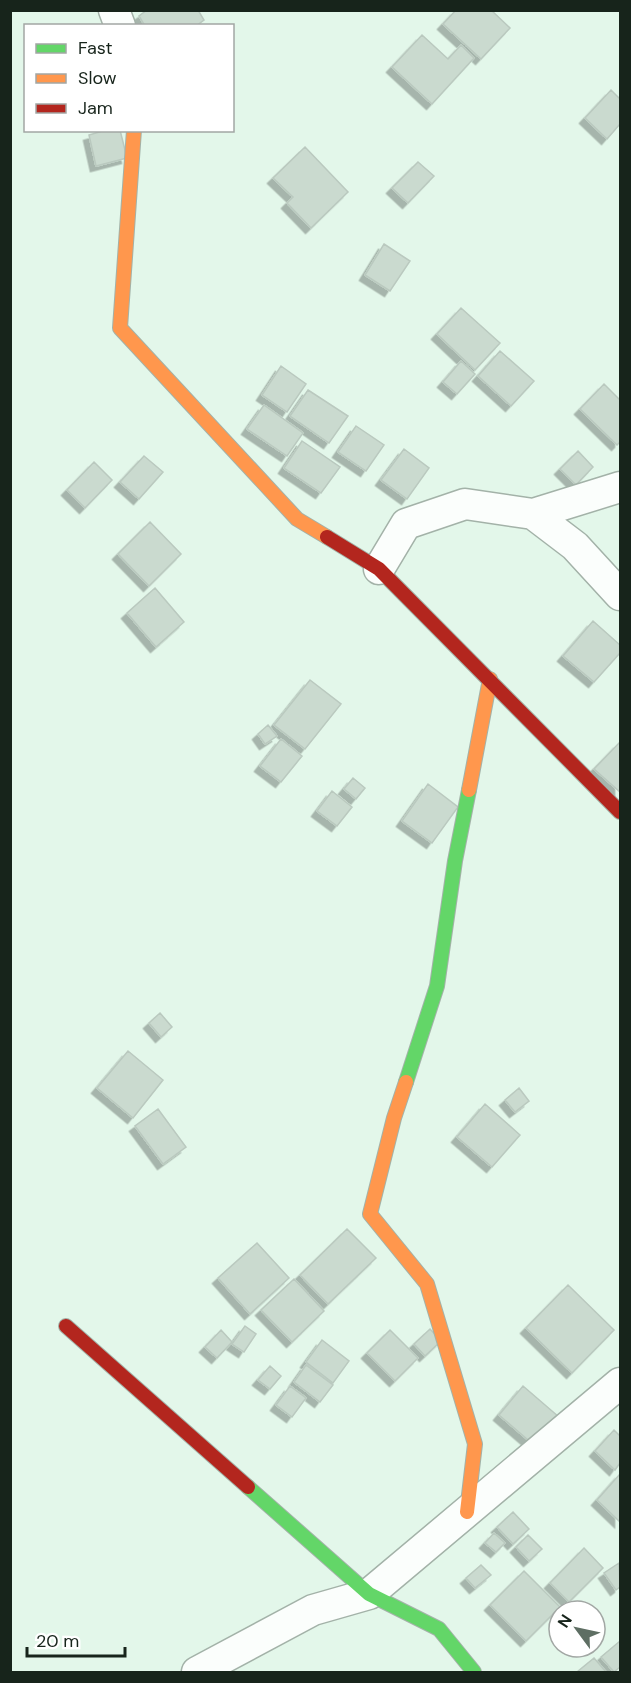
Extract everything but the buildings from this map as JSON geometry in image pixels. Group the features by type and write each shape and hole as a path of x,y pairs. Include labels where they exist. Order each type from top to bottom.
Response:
{"street":[{"path":"134,132 120,328 297,519 379,569 621,812"},
{"path":"379,569 406,524 465,504 533,514 621,488"},
{"path":"533,514 574,546 621,595"},
{"path":"467,1512 475,1444 427,1284 369,1214 394,1118 437,986 455,861 489,679"},
{"path":"66,1326 369,1594 439,1629 474,1672"},
{"path":"197,1672 313,1610 369,1594 621,1383"}],"traffic: fast":[{"path":"406,1082 437,986 455,861 469,790"},
{"path":"248,1487 369,1594 439,1629 474,1672"}],"traffic: slow":[{"path":"134,132 120,328 297,519 327,537"},
{"path":"469,790 490,679"},
{"path":"406,1082 394,1118 370,1214 427,1284 475,1444 467,1512"}],"traffic: jam":[{"path":"327,537 379,569 620,812"},
{"path":"66,1326 248,1487"}]}
